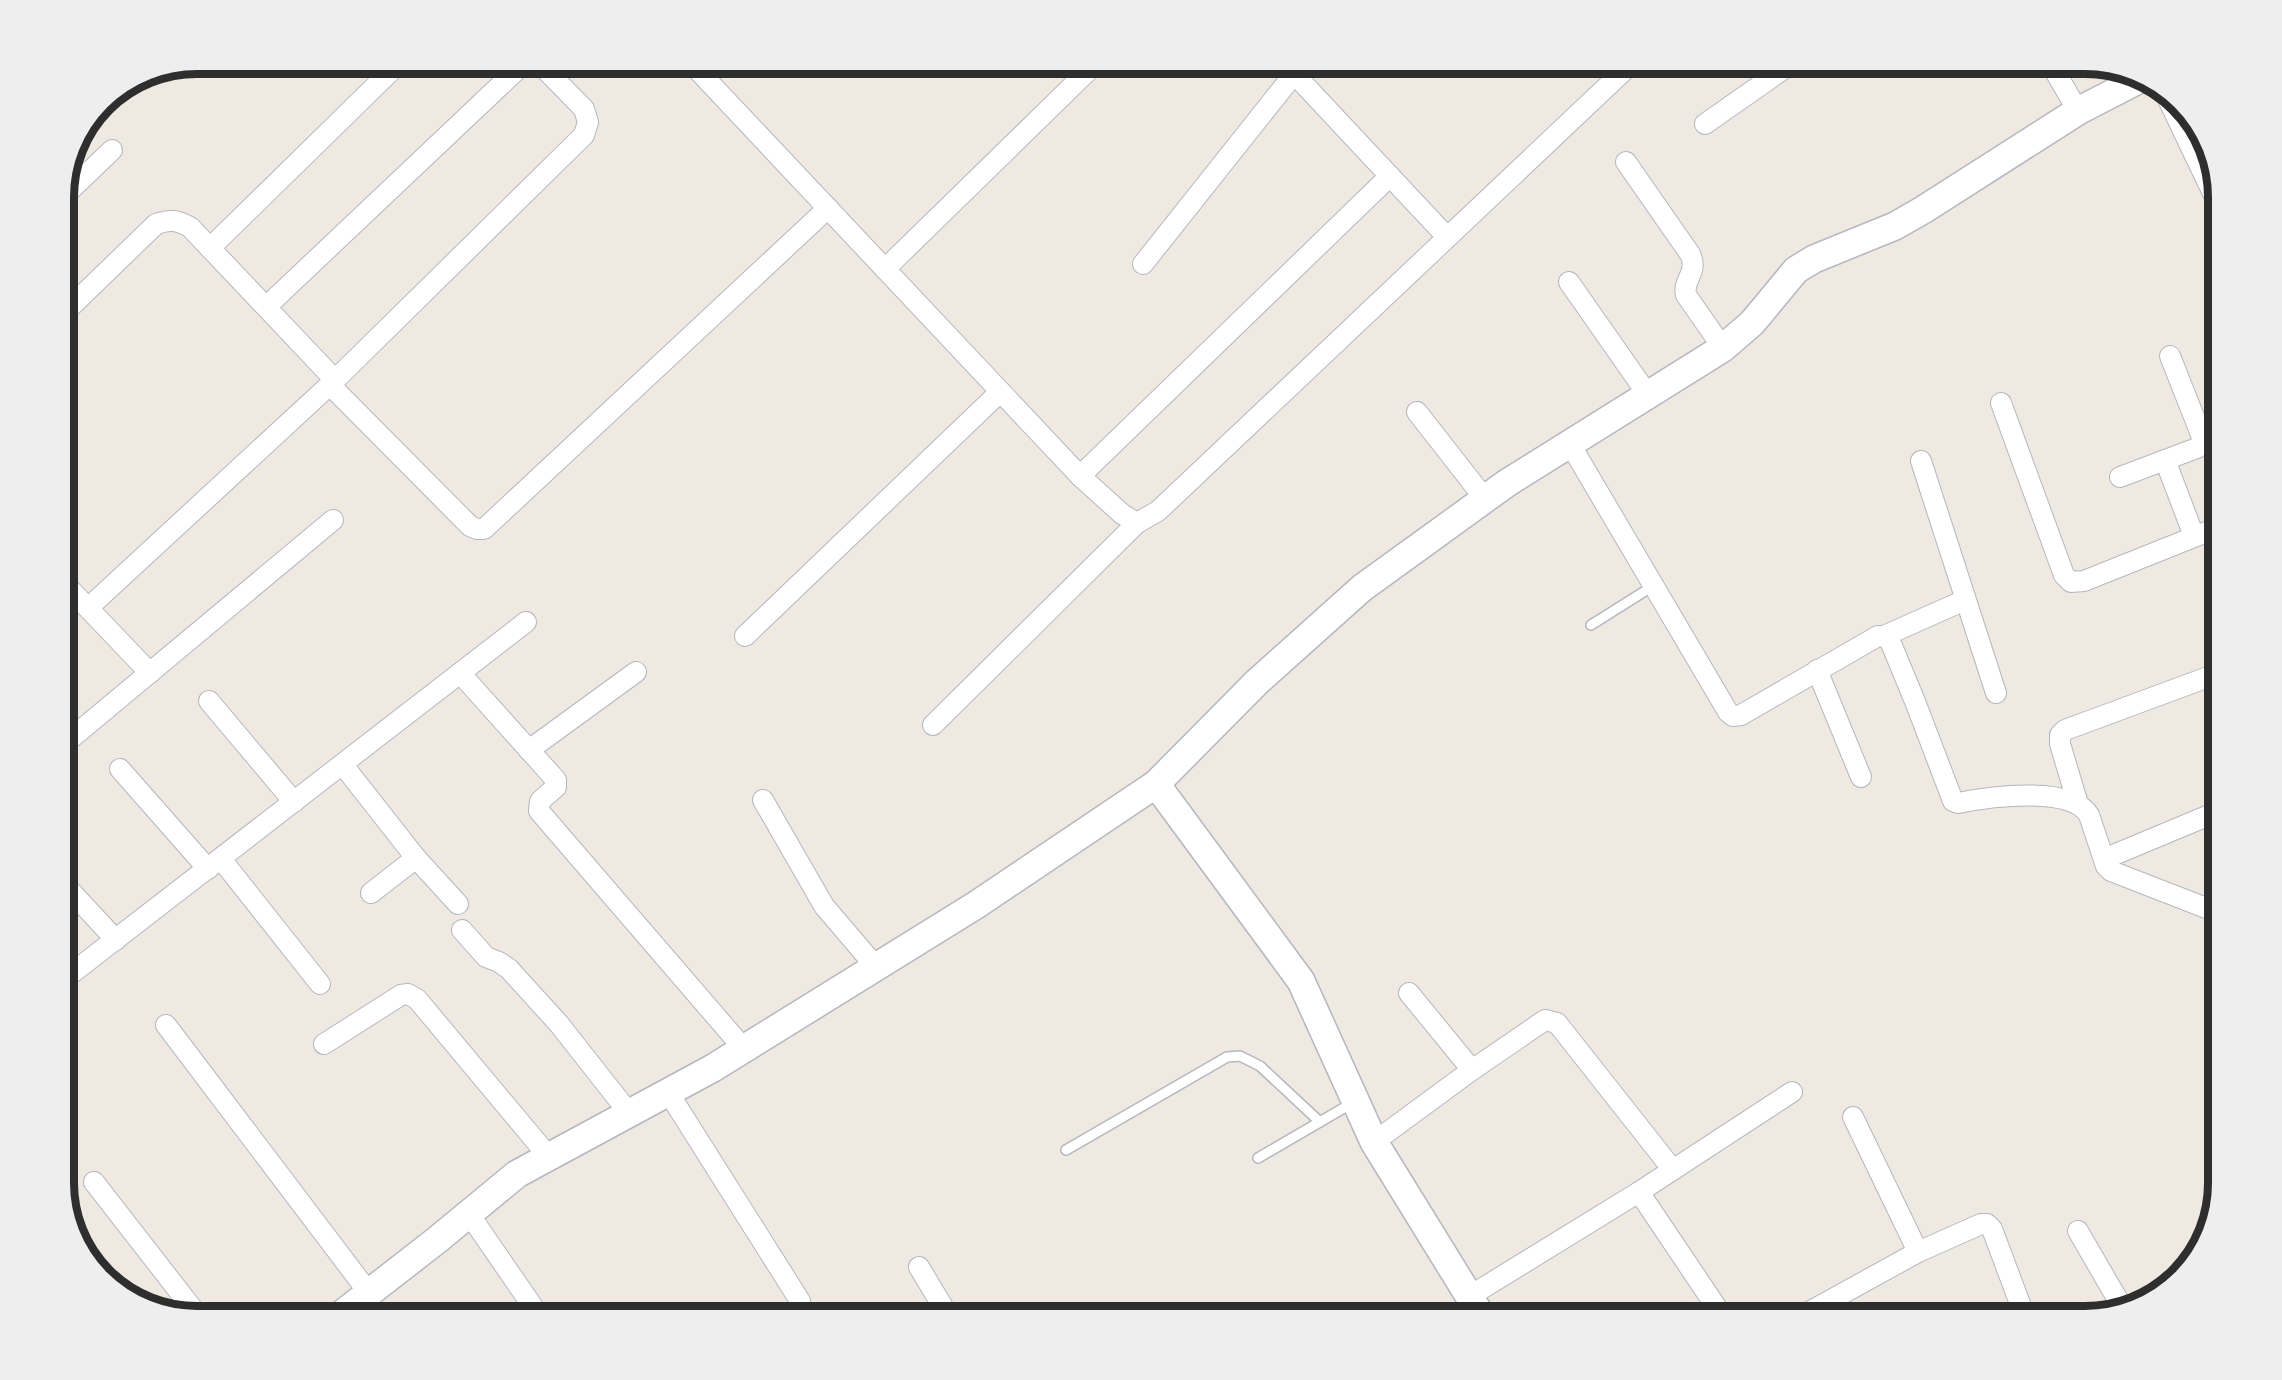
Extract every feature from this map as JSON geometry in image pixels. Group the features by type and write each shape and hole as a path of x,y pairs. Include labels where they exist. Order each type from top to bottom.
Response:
{"street":[{"path":"210,248 389,73"},
{"path":"266,307 513,73"},
{"path":"88,608 332,383 584,135 588,122 584,109 549,73"},
{"path":"700,73 1080,476 1122,514 1137,523"},
{"path":"885,269 1086,73"},
{"path":"1143,264 1282,73"},
{"path":"1294,73 1447,237"},
{"path":"933,725 1137,523 1158,511 1621,73"},
{"path":"1705,124 1778,73"},
{"path":"2056,73 2078,111"},
{"path":"352,1306 517,1174 744,1049 975,905 1156,784 1257,682 1362,588 1485,499 1723,348 1752,323 1796,270 1814,259 1905,221 2078,111 2131,83"},
{"path":"2174,112 2207,181"},
{"path":"74,186 112,150"},
{"path":"1626,162 1690,254 1693,267 1685,289 1686,295 1723,348"},
{"path":"1080,476 1390,176"},
{"path":"74,303 156,224 167,220 177,220 190,226 266,307 332,383 470,526 477,530 484,529 828,208"},
{"path":"1569,282 1648,395"},
{"path":"2120,477 2197,448 2201,444 2202,437 2170,356"},
{"path":"745,636 1000,392"},
{"path":"2001,403 2064,575 2071,582 2084,581 2208,531"},
{"path":"1417,412 1485,499"},
{"path":"1570,444 1728,712 1733,716 1741,715 1878,636 1884,636 1965,600"},
{"path":"2165,460 2194,536"},
{"path":"1922,461 1996,693"},
{"path":"74,736 333,520"},
{"path":"74,593 150,673"},
{"path":"74,972 526,622"},
{"path":"1884,636 1890,641 1912,693 1953,801 1958,803 1990,797 2042,797 2071,801 2084,808 2089,815 2104,859 2111,871 2208,909"},
{"path":"1817,670 1862,777"},
{"path":"529,750 636,672"},
{"path":"460,673 557,783 556,787 540,801 539,811 744,1049"},
{"path":"2078,804 2060,744 2060,735 2065,730 2208,677"},
{"path":"208,700 294,802"},
{"path":"343,765 416,858 458,904"},
{"path":"120,769 214,864 320,984"},
{"path":"1156,784 1302,981 1374,1142 1475,1306"},
{"path":"764,800 824,906 876,967"},
{"path":"2104,859 2208,816"},
{"path":"371,893 416,858"},
{"path":"74,895 116,940"},
{"path":"462,930 486,957 509,969 559,1024 629,1113"},
{"path":"1409,993 1472,1070"},
{"path":"324,1044 401,995 408,994 417,999 549,1157"},
{"path":"1374,1142 1545,1020 1557,1023 1673,1170"},
{"path":"166,1025 369,1293"},
{"path":"668,1092 800,1301"},
{"path":"1477,1306 1639,1192 1791,1092"},
{"path":"1853,1117 1918,1252"},
{"path":"94,1182 190,1306"},
{"path":"1639,1192 1716,1306"},
{"path":"469,1214 532,1306"},
{"path":"1820,1306 1918,1252 1981,1224 1987,1224 1992,1229 2021,1306"},
{"path":"2078,1231 2119,1301"},
{"path":"919,1268 942,1306"}],"lane":[{"path":"1591,625 1653,586"},
{"path":"1066,1150 1227,1058 1240,1056 1260,1066 1320,1122"},
{"path":"1258,1158 1356,1101"}]}
